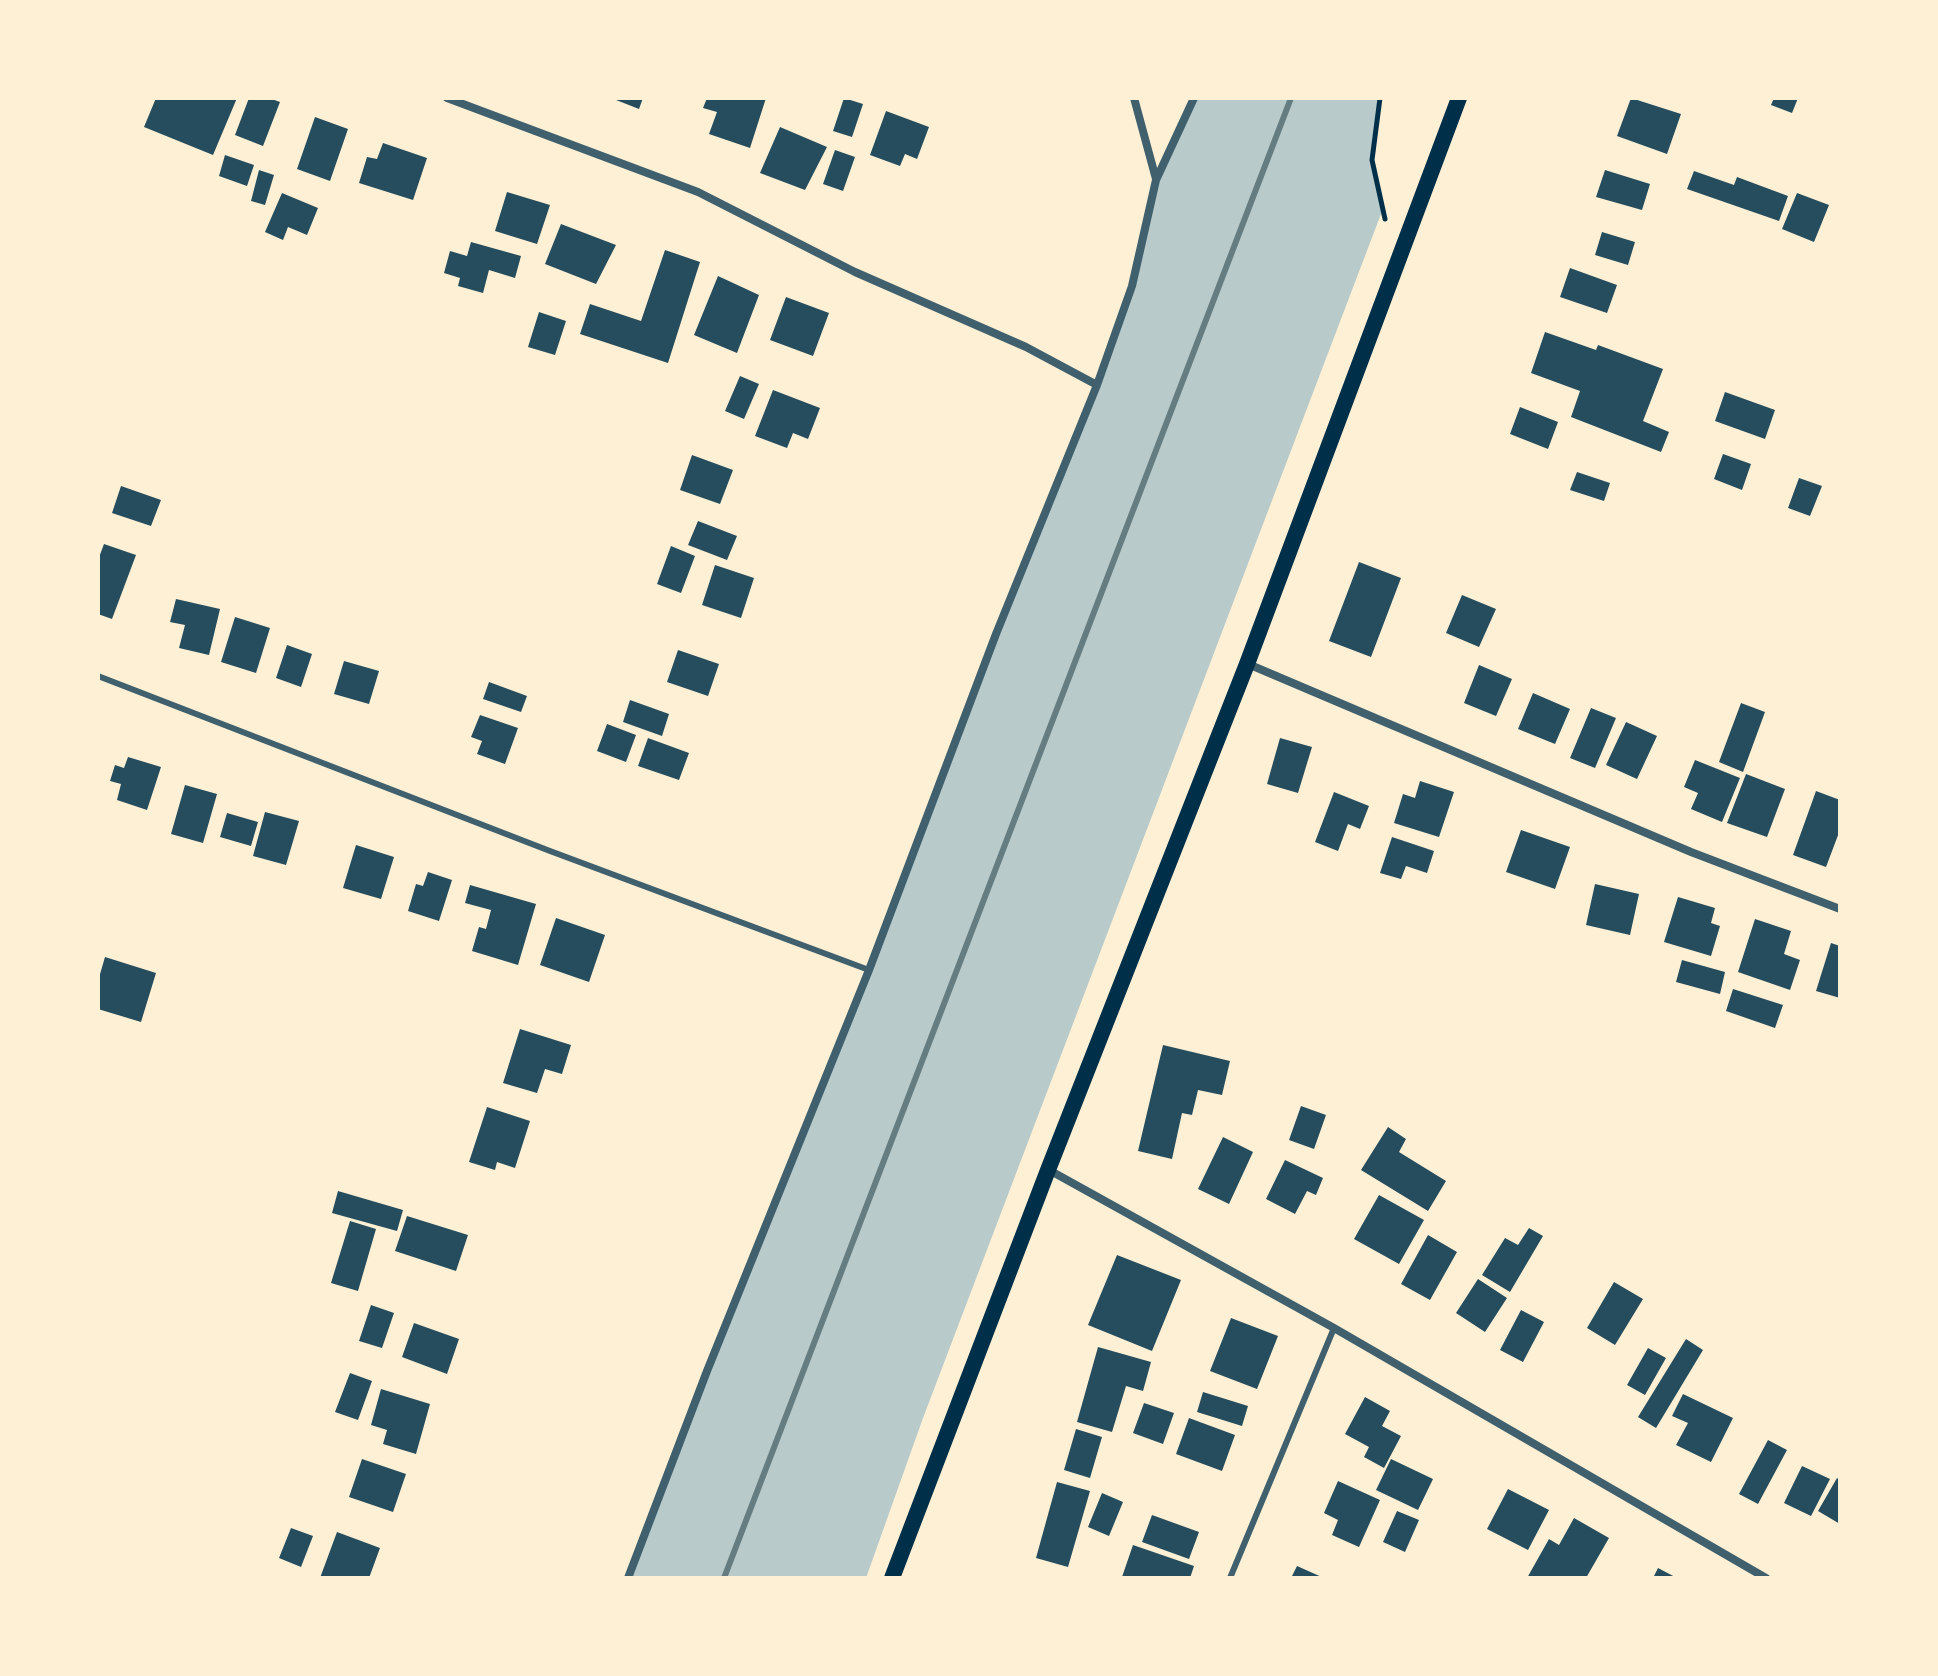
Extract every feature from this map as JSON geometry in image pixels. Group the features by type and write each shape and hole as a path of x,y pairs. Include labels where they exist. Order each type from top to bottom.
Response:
{"main road":[{"path":"892,1578 1247,664 1459,98"}],"street":[{"path":"447,98 698,192 855,272 1026,347 1097,385"},
{"path":"1134,98 1156,180"},
{"path":"628,1578 707,1371 869,970 996,634 1097,385 1132,286 1156,180 1194,98"},
{"path":"1247,664 1691,852 1840,909"},
{"path":"1048,1170 1334,1328 1766,1578"}],"lane":[{"path":"98,676 550,851 869,970"},
{"path":"1230,1578 1334,1328"}],"path":[{"path":"1380,98 1372,160 1385,221"}],"shaded area":[{"path":"1194,98 1380,98 1372,160 1384,206 923,1418 866,1578 628,1578 869,970 1132,286 1156,180"}],"building":[{"path":"156,98 237,98 213,155 144,127"},
{"path":"249,98 269,98 280,102 263,146 235,135"},
{"path":"611,98 643,98 639,109"},
{"path":"707,98 766,98 750,148 709,134 717,112 703,108"},
{"path":"844,98 863,104 852,137 833,131"},
{"path":"1631,98 1681,114 1667,154 1617,136"},
{"path":"1774,98 1798,98 1792,113 1771,105"},
{"path":"886,111 929,127 917,159 905,154 900,166 870,155"},
{"path":"315,117 348,129 330,181 297,169"},
{"path":"780,127 827,147 805,190 760,173"},
{"path":"383,143 427,158 413,200 359,183 367,157 377,159"},
{"path":"835,150 855,157 843,191 823,184"},
{"path":"225,155 254,165 247,186 219,176"},
{"path":"259,170 274,175 265,205 251,201"},
{"path":"1605,170 1650,184 1642,210 1596,197"},
{"path":"1694,171 1734,185 1737,177 1788,196 1779,221 1687,189"},
{"path":"507,192 550,205 537,244 495,231"},
{"path":"282,193 318,208 307,235 288,227 283,240 265,232"},
{"path":"1797,193 1829,205 1814,242 1782,229"},
{"path":"561,224 616,245 596,284 545,264"},
{"path":"1602,232 1635,242 1628,265 1595,255"},
{"path":"471,242 521,256 515,278 489,270 483,293 458,286 460,278 444,273 450,251 467,256"},
{"path":"665,250 700,262 668,363 580,334 590,304 641,321"},
{"path":"1570,268 1617,285 1607,313 1560,297"},
{"path":"718,276 759,295 737,353 694,335"},
{"path":"786,297 829,313 813,356 770,340"},
{"path":"539,312 566,321 555,355 528,347"},
{"path":"1545,332 1596,350 1598,345 1663,369 1643,421 1669,432 1661,452 1571,417 1580,391 1531,373"},
{"path":"740,376 759,384 744,419 725,411"},
{"path":"773,390 820,408 808,439 793,433 787,448 755,436"},
{"path":"1725,392 1775,410 1765,439 1715,421"},
{"path":"1520,407 1558,422 1548,449 1510,434"},
{"path":"1723,454 1751,464 1742,490 1714,479"},
{"path":"692,455 733,470 720,504 680,490"},
{"path":"1577,472 1610,483 1604,501 1570,490"},
{"path":"1799,478 1822,486 1810,516 1788,508"},
{"path":"121,486 161,500 151,526 112,513"},
{"path":"698,521 737,536 727,560 688,545"},
{"path":"104,544 136,555 112,619 98,614 98,560"},
{"path":"671,546 695,556 681,593 657,584"},
{"path":"1359,562 1401,578 1371,657 1329,641"},
{"path":"715,565 754,578 741,618 702,605"},
{"path":"1462,595 1496,609 1479,647 1446,633"},
{"path":"176,599 220,609 209,655 179,648 185,625 170,622"},
{"path":"235,617 270,628 256,673 221,662"},
{"path":"287,645 312,654 301,687 276,678"},
{"path":"678,650 719,664 708,696 667,682"},
{"path":"344,661 379,671 369,704 334,694"},
{"path":"1479,665 1512,679 1496,716 1464,703"},
{"path":"489,682 527,696 521,712 483,699"},
{"path":"1533,693 1570,709 1555,744 1518,729"},
{"path":"630,700 669,714 662,736 623,722"},
{"path":"1741,703 1765,712 1743,772 1719,762"},
{"path":"1591,708 1616,718 1595,768 1570,758"},
{"path":"480,715 518,728 505,764 477,754 482,741 471,737"},
{"path":"1626,722 1657,736 1637,779 1606,765"},
{"path":"607,724 636,735 626,762 597,751"},
{"path":"648,738 689,753 679,780 638,766"},
{"path":"1280,738 1312,747 1298,793 1267,784"},
{"path":"128,757 161,767 147,810 117,800 121,784 110,781 115,765 124,768"},
{"path":"1695,760 1740,778 1722,822 1691,809 1698,793 1684,787"},
{"path":"1746,774 1785,789 1767,837 1727,823"},
{"path":"1420,781 1454,792 1439,837 1394,823 1403,794 1415,798"},
{"path":"185,785 217,794 203,843 171,834"},
{"path":"1816,791 1840,800 1840,830 1826,867 1793,855"},
{"path":"1334,792 1369,806 1360,829 1348,824 1338,851 1315,842"},
{"path":"265,812 299,821 286,865 253,856"},
{"path":"227,813 258,822 251,846 220,837"},
{"path":"1521,830 1570,847 1555,889 1506,872"},
{"path":"1392,837 1434,851 1427,873 1406,866 1401,879 1380,873"},
{"path":"356,845 394,857 381,899 343,888"},
{"path":"428,872 452,880 439,921 408,911 416,884 423,886"},
{"path":"1595,884 1639,894 1630,935 1586,925"},
{"path":"470,885 536,904 518,965 472,951 479,927 486,929 491,910 465,903"},
{"path":"1678,897 1715,908 1711,923 1720,926 1711,956 1664,942"},
{"path":"556,918 605,935 589,982 540,965"},
{"path":"1755,919 1791,931 1784,954 1800,960 1790,990 1738,972"},
{"path":"1831,943 1840,946 1840,998 1816,991"},
{"path":"105,957 156,973 141,1022 98,1009 98,981"},
{"path":"1682,960 1725,972 1720,994 1676,982"},
{"path":"1733,989 1783,1005 1775,1028 1726,1011"},
{"path":"520,1029 571,1045 562,1074 545,1069 537,1093 503,1083"},
{"path":"1163,1045 1230,1061 1222,1095 1198,1090 1192,1115 1182,1113 1172,1159 1138,1151"},
{"path":"1301,1106 1326,1115 1314,1149 1289,1140"},
{"path":"487,1107 530,1121 515,1168 497,1162 495,1170 469,1162"},
{"path":"1388,1127 1406,1139 1399,1152 1446,1181 1428,1211 1361,1170"},
{"path":"1223,1137 1253,1152 1229,1204 1198,1189"},
{"path":"1285,1160 1323,1178 1316,1195 1307,1191 1295,1214 1266,1199"},
{"path":"338,1191 403,1210 397,1231 332,1213"},
{"path":"1379,1195 1424,1220 1399,1264 1354,1239"},
{"path":"407,1216 468,1235 456,1271 395,1251"},
{"path":"350,1221 376,1229 358,1291 331,1283"},
{"path":"1529,1228 1543,1236 1510,1292 1482,1275 1505,1238 1518,1245"},
{"path":"1428,1235 1457,1252 1430,1300 1401,1284"},
{"path":"1117,1255 1181,1280 1152,1351 1088,1325"},
{"path":"1478,1279 1507,1298 1485,1332 1456,1313"},
{"path":"1614,1282 1643,1299 1615,1345 1587,1328"},
{"path":"371,1305 394,1313 382,1348 359,1341"},
{"path":"1521,1310 1544,1322 1523,1362 1500,1350"},
{"path":"1231,1318 1278,1336 1257,1389 1210,1371"},
{"path":"414,1323 459,1339 447,1374 402,1357"},
{"path":"1686,1339 1703,1350 1656,1428 1638,1417"},
{"path":"1098,1347 1151,1362 1143,1391 1126,1386 1112,1432 1077,1422"},
{"path":"1648,1348 1666,1358 1645,1395 1627,1385"},
{"path":"350,1373 372,1381 358,1420 335,1412"},
{"path":"381,1389 430,1404 416,1454 383,1444 387,1430 371,1425"},
{"path":"1203,1392 1248,1406 1242,1426 1197,1412"},
{"path":"1683,1394 1733,1418 1711,1462 1676,1445 1688,1423 1672,1416"},
{"path":"1365,1397 1390,1411 1382,1426 1401,1436 1384,1468 1364,1457 1369,1447 1345,1434"},
{"path":"1144,1403 1174,1413 1163,1444 1133,1433"},
{"path":"1189,1418 1235,1435 1222,1471 1176,1454"},
{"path":"1076,1429 1102,1437 1090,1478 1064,1470"},
{"path":"1768,1440 1787,1450 1758,1504 1739,1494"},
{"path":"362,1459 406,1474 393,1512 349,1497"},
{"path":"1391,1459 1433,1479 1418,1510 1376,1490"},
{"path":"1802,1466 1830,1479 1811,1516 1784,1503"},
{"path":"1837,1478 1840,1480 1840,1524 1818,1511"},
{"path":"1338,1481 1380,1500 1359,1547 1332,1535 1338,1520 1324,1513"},
{"path":"1057,1482 1090,1491 1068,1567 1036,1558"},
{"path":"1508,1489 1549,1510 1528,1550 1487,1529"},
{"path":"1102,1493 1123,1502 1109,1536 1088,1527"},
{"path":"1397,1511 1419,1520 1405,1552 1383,1542"},
{"path":"1152,1515 1199,1532 1189,1559 1142,1542"},
{"path":"1574,1518 1609,1538 1586,1578 1527,1578 1549,1539 1559,1545"},
{"path":"291,1528 313,1536 301,1567 279,1558"},
{"path":"337,1532 380,1548 369,1578 320,1578"},
{"path":"1133,1545 1194,1566 1190,1578 1122,1577"},
{"path":"1297,1566 1324,1578 1291,1578"},
{"path":"1658,1568 1677,1578 1653,1578"}],"railway":[{"path":"724,1578 1291,98"}]}
